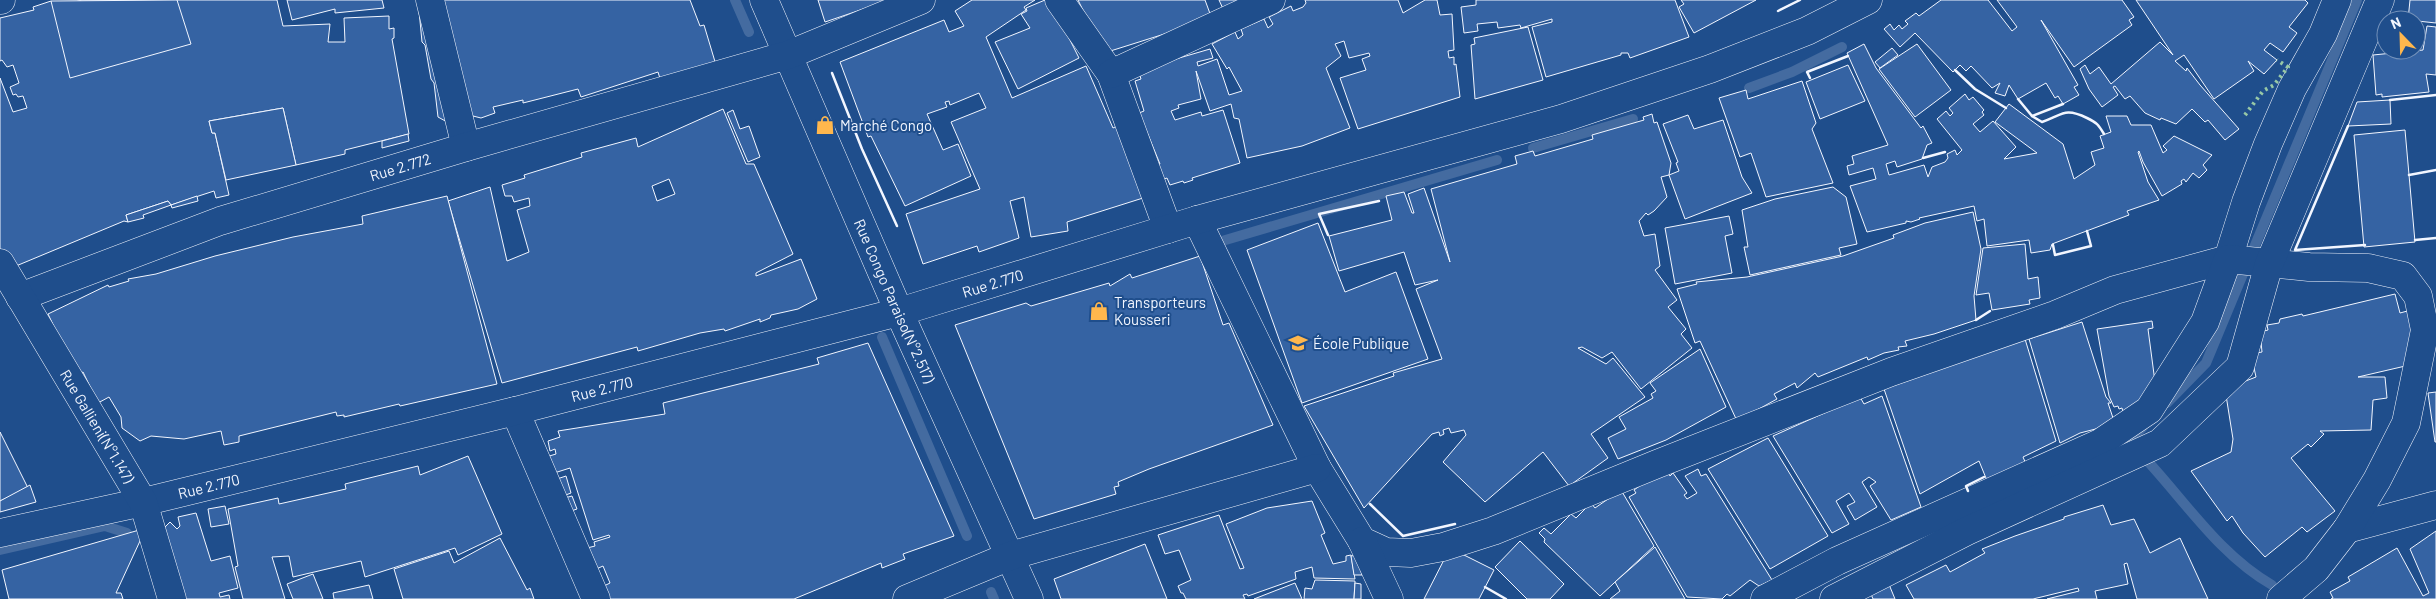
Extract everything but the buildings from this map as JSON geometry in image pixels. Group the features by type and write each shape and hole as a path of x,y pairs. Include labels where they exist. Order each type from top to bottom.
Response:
{"street":[{"path":"430,0 466,147"},
{"name":"Rue Congo Paraiso(N°2.517)","path":"764,0 899,312 1029,599"},
{"name":"Rue 2.772","path":"20,297 220,221 466,147 788,55 921,0"},
{"path":"1059,0 1111,74 1168,230"},
{"path":"1111,74 1271,0"},
{"name":"Rue 2.770","path":"0,533 143,502 515,411 899,312 1197,220 1560,119 1719,66 1807,31 1868,0"},
{"path":"1765,599 1837,561 2100,443 2149,410 2204,322 2228,260 2246,202 2268,144 2292,89 2323,34 2338,0"},
{"path":"1834,599 1966,531 2160,443 2240,367 2269,264 2380,0"},
{"path":"1197,220 1317,468 1362,541 1389,599"},
{"path":"1362,541 1386,552 1411,553 1460,542 1493,531 1891,372 2055,315 2115,290 2228,260 2309,267 2368,268 2402,276 2418,296 2425,330 2406,423 2377,480 2347,529 2316,569 2282,599"},
{"name":"Rue Gallieni(N°1.147)","path":"0,263 143,502 172,599"},
{"path":"515,411 596,599"},
{"path":"906,599 1010,556 1317,468"},
{"path":"2347,529 2436,505"}],"waterway":[{"path":"735,0 749,32"},
{"path":"2167,403 2206,363 2357,0"},
{"path":"1749,88 1792,72 1842,47"},
{"path":"1533,148 1633,119"},
{"path":"1212,244 1497,160"},
{"path":"882,337 967,536"},
{"path":"2112,449 2129,441 2143,427"},
{"path":"2141,454 2218,542 2235,558 2272,585"},
{"path":"0,550 105,526 127,533"},
{"path":"991,592 994,599"}],"hedge":[{"path":"2245,115 2263,91 2274,85 2288,67 2277,60"}],"wall":[{"path":"1778,11 1800,0"},
{"path":"1810,78 1807,72 1848,56"},
{"path":"1955,70 1975,89 2006,108"},
{"path":"832,73 862,149 897,226"},
{"path":"2390,100 2436,95"},
{"path":"2018,99 2032,116 2042,122 2064,113 2073,113 2095,123 2104,134"},
{"path":"2032,116 2063,104"},
{"path":"2348,126 2295,250 2365,245"},
{"path":"1923,158 1945,152"},
{"path":"2409,175 2436,170"},
{"path":"1328,235 1319,214 1379,201"},
{"path":"2053,245 2055,255 2091,246 2087,231"},
{"path":"2415,240 2436,238"},
{"path":"1976,320 1990,311"},
{"path":"1968,491 1966,486 1984,477"},
{"path":"1370,504 1403,536 1455,524"},
{"path":"1485,587 1506,599"}],"place":[{"name":"Marché Congo","path":"825,125"},
{"name":"Transporteurs Kousseri","path":"1099,311"},
{"name":"École Publique","path":"1298,343"}]}
